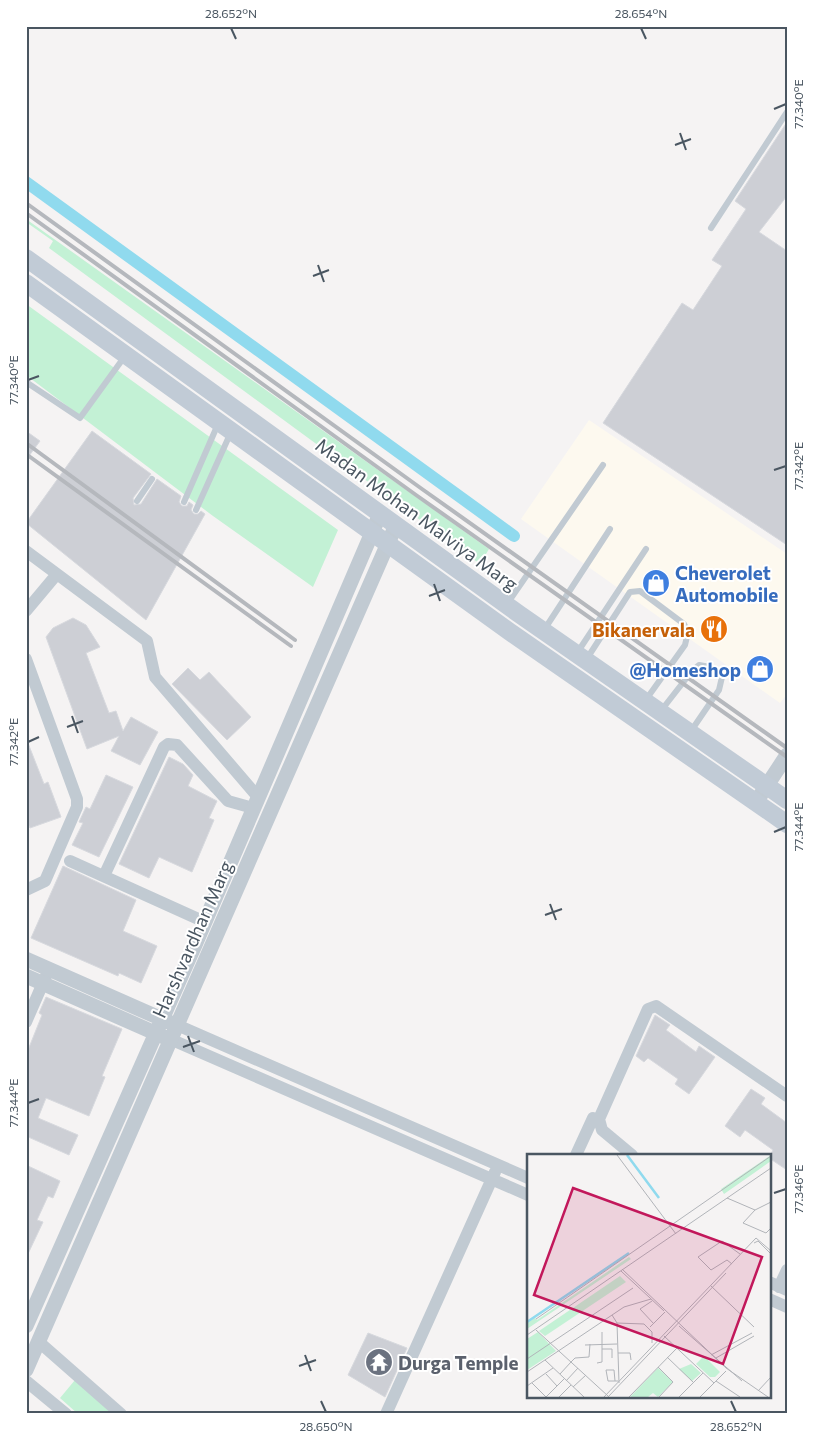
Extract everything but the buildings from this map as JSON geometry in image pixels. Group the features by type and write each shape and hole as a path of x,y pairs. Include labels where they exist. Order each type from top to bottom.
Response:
{"main road":[{"name":"Madan Mohan Malviya Marg","path":"26,258 506,605 787,800"},
{"path":"26,283 510,632 787,824"}],"street":[{"name":"Harshvardhan Marg","path":"170,1022 205,922 380,514"},
{"name":"Harshvardhan Marg","path":"26,1326 170,1022 396,525"},
{"path":"26,551 147,640 155,677 255,803"},
{"path":"26,611 57,574"},
{"path":"26,659 77,799 77,807 45,881 26,890"},
{"path":"104,876 164,747 168,744 177,745 228,801 255,803"},
{"path":"756,802 787,755"},
{"path":"70,861 205,922"},
{"path":"26,959 527,1178"},
{"path":"26,1022 49,969"},
{"path":"26,976 527,1195"},
{"path":"631,1154 602,1130 600,1119 648,1009 656,1006 787,1096"},
{"name":"Harshvardhan Marg","path":"26,1370 163,1036"},
{"path":"576,1154 593,1118"},
{"path":"386,1414 499,1165"},
{"path":"778,1286 787,1270"},
{"path":"770,1299 787,1307"},
{"path":"26,1331 121,1414"},
{"path":"26,1381 66,1414"}],"lane":[{"path":"711,228 787,112"},
{"path":"26,382 80,418 126,355"},
{"path":"184,502 225,427"},
{"path":"196,510 225,427"},
{"path":"506,605 603,465"},
{"path":"136,501 152,479"},
{"path":"543,631 610,529"},
{"path":"581,658 646,549"},
{"path":"581,658 630,592 640,591 684,624 688,632 685,645 644,702"},
{"path":"660,712 692,671 699,665 710,667 722,677 719,690 689,733"}],"shaded area":[{"path":"589,420 787,554 787,694 780,703 521,519"}],"green space":[{"path":"26,219 489,549 480,564 49,248 53,241 26,222"},
{"path":"26,304 338,530 313,587 213,516 26,375"},
{"path":"75,1380 113,1414 78,1414 60,1398"}],"waterway":[{"path":"26,182 514,536"}],"railway":[{"path":"26,203 422,489 787,748"},
{"path":"26,213 416,495 787,757"},
{"path":"26,443 295,640"},
{"path":"26,454 291,646"}],"place":[{"name":"Cheverolet Automobile","path":"656,583"},
{"name":"Bikanervala","path":"714,629"},
{"name":"@Homeshop","path":"760,669"},
{"name":"Durga Temple","path":"379,1362"}]}
